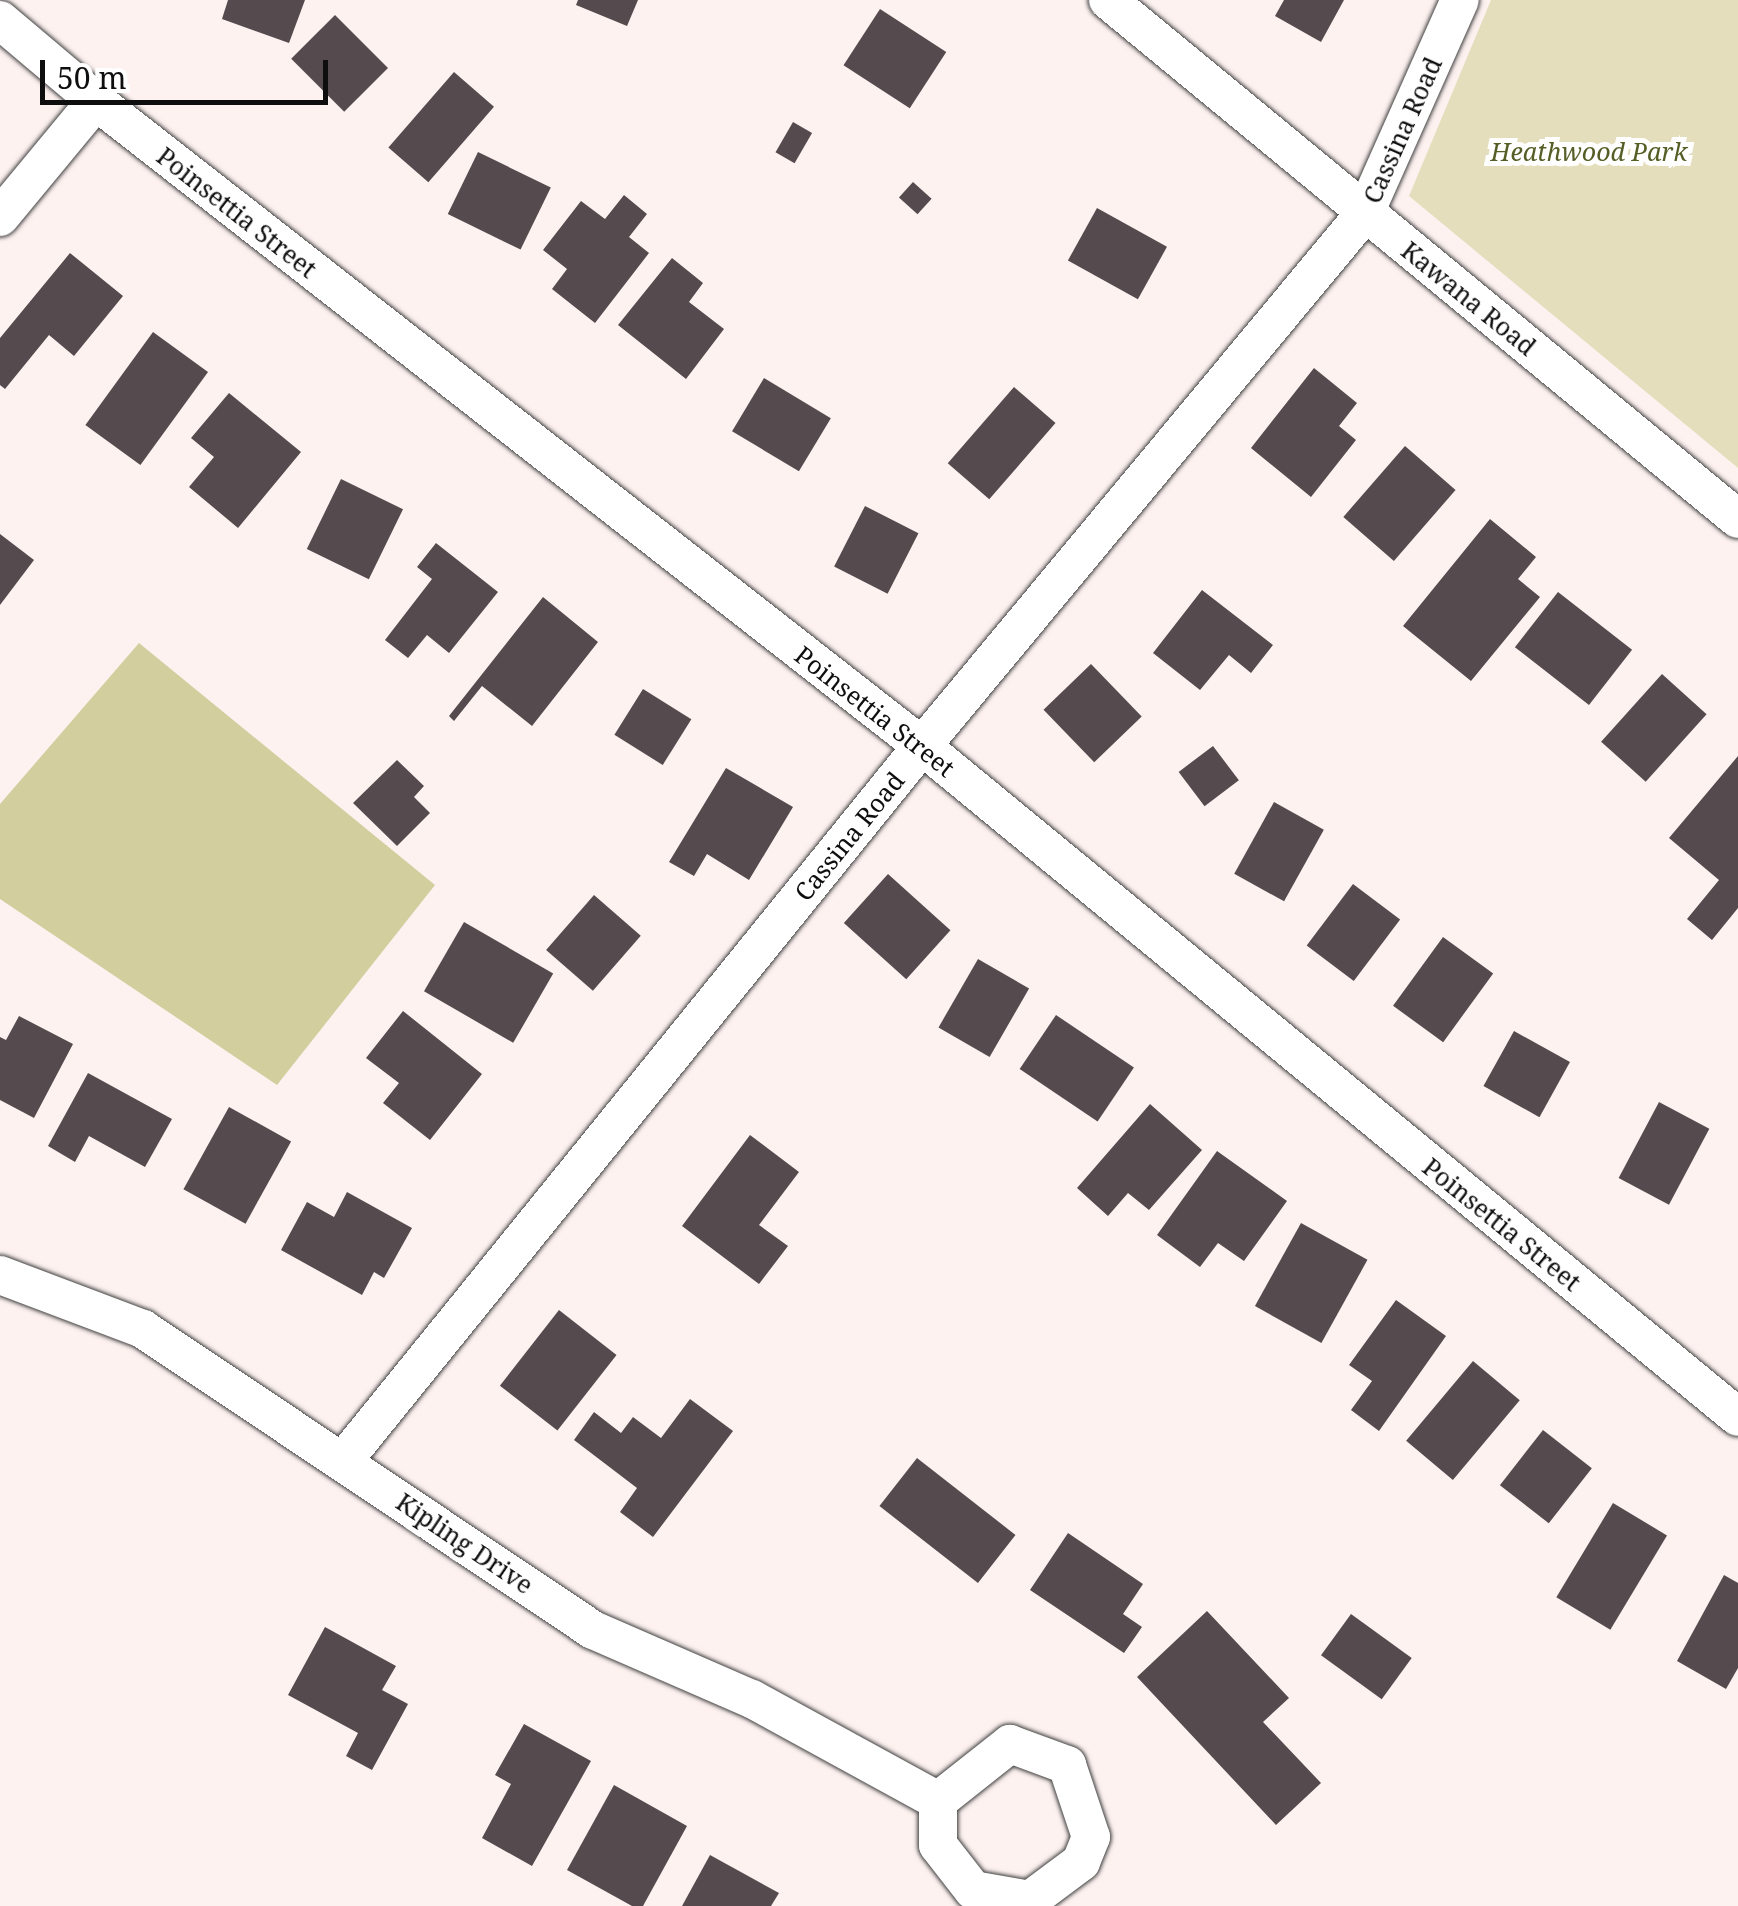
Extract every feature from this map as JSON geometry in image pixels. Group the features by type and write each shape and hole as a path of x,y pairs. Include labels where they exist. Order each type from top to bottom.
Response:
{"street":[{"name":"Kawana Road","path":"1108,0 1738,519"},
{"name":"Cassina Road","path":"344,1460 922,746 1365,213 1460,0"},
{"name":"Poinsettia Street","path":"0,20 96,101 922,746 1738,1418"},
{"path":"0,217 96,101"},
{"name":"Kipling Drive","path":"0,1275 143,1329 593,1630 752,1699 938,1801"},
{"path":"1010,1744 1068,1765 1091,1837 1082,1862 1030,1900 973,1890 938,1845 938,1801 1010,1744"}],"green space":[{"name":"Heathwood Park","path":"1491,0 1738,0 1738,468 1409,196"}],"shaded area":[{"path":"139,643 435,885 277,1085 0,899 0,804"}],"building":[{"path":"228,0 305,0 289,43 222,19"},
{"path":"578,0 638,0 627,26 576,5"},
{"path":"1284,0 1344,0 1321,42 1275,16"},
{"path":"880,9 946,52 910,108 844,65"},
{"path":"335,15 388,68 344,112 291,59"},
{"path":"454,72 494,107 428,182 388,147"},
{"path":"793,122 812,133 795,163 776,152"},
{"path":"478,152 551,188 521,250 448,214"},
{"path":"913,182 932,199 918,214 899,198"},
{"path":"624,195 647,214 629,237 649,253 595,323 552,289 567,269 543,250 581,201 605,219"},
{"path":"1097,208 1167,247 1138,299 1068,260"},
{"path":"70,253 123,296 74,356 49,335 5,389 0,385 0,338"},
{"path":"672,258 703,283 689,302 724,329 686,379 618,325"},
{"path":"153,332 208,372 140,465 85,425"},
{"path":"1314,368 1357,403 1339,426 1356,440 1311,497 1251,448"},
{"path":"764,378 831,418 799,471 732,431"},
{"path":"1014,387 1056,423 989,499 948,463"},
{"path":"229,393 301,452 238,528 189,487 214,457 191,438"},
{"path":"1405,446 1456,490 1394,561 1343,517"},
{"path":"341,479 403,509 369,579 307,549"},
{"path":"865,506 918,533 888,594 834,567"},
{"path":"1490,519 1536,557 1518,579 1540,597 1471,681 1403,626"},
{"path":"0,534 34,560 0,605"},
{"path":"436,543 498,592 449,653 427,635 408,658 385,640 432,579 417,567"},
{"path":"1202,590 1273,645 1251,673 1229,655 1200,690 1153,653"},
{"path":"1558,592 1632,650 1589,705 1515,647"},
{"path":"543,597 598,642 532,726 482,686 454,721 449,716"},
{"path":"1091,664 1142,717 1094,762 1044,710"},
{"path":"1662,674 1707,714 1646,782 1601,742"},
{"path":"643,689 691,719 663,765 614,735"},
{"path":"1213,746 1239,780 1205,806 1179,772"},
{"path":"1738,756 1738,908 1712,940 1687,919 1719,880 1669,838"},
{"path":"397,760 424,786 414,797 430,813 397,846 353,803"},
{"path":"726,768 793,807 749,880 707,854 694,876 669,862"},
{"path":"1274,802 1324,830 1284,901 1234,874"},
{"path":"888,874 950,930 906,979 844,923"},
{"path":"1353,884 1400,920 1354,981 1307,945"},
{"path":"594,895 641,936 593,991 546,950"},
{"path":"464,922 553,974 513,1043 424,991"},
{"path":"1443,937 1493,973 1443,1042 1393,1006"},
{"path":"978,959 1029,988 990,1057 938,1027"},
{"path":"403,1011 482,1074 430,1140 383,1103 399,1083 366,1058"},
{"path":"1056,1015 1134,1068 1098,1121 1020,1069"},
{"path":"19,1016 73,1044 34,1118 0,1100 0,1037 6,1040"},
{"path":"1514,1031 1570,1062 1539,1117 1483,1086"},
{"path":"88,1073 172,1119 145,1167 89,1136 75,1162 48,1146"},
{"path":"1659,1102 1709,1129 1669,1205 1619,1178"},
{"path":"1150,1104 1202,1150 1149,1210 1128,1193 1108,1216 1077,1188"},
{"path":"229,1107 291,1141 246,1224 183,1189"},
{"path":"750,1135 799,1172 759,1225 788,1246 759,1284 682,1226"},
{"path":"1217,1151 1287,1201 1244,1261 1218,1243 1200,1267 1157,1235"},
{"path":"347,1192 412,1228 384,1278 374,1272 362,1295 281,1250 307,1202 334,1217"},
{"path":"1301,1223 1367,1260 1321,1343 1255,1306"},
{"path":"1396,1300 1446,1336 1379,1431 1351,1410 1372,1381 1349,1365"},
{"path":"559,1310 617,1355 557,1431 500,1386"},
{"path":"1473,1361 1520,1400 1453,1480 1406,1441"},
{"path":"690,1399 733,1431 653,1537 620,1512 637,1488 574,1440 594,1412 621,1433 633,1417 661,1438"},
{"path":"1543,1430 1592,1468 1549,1523 1500,1485"},
{"path":"917,1458 1016,1535 978,1583 879,1506"},
{"path":"1613,1503 1667,1535 1610,1630 1556,1597"},
{"path":"1068,1533 1143,1584 1123,1614 1142,1627 1124,1653 1030,1590"},
{"path":"1724,1575 1738,1583 1738,1668 1726,1689 1677,1661"},
{"path":"1207,1611 1289,1698 1263,1722 1321,1783 1276,1825 1137,1677"},
{"path":"1351,1614 1412,1658 1382,1699 1321,1655"},
{"path":"325,1627 396,1666 382,1690 408,1704 372,1770 346,1756 358,1733 288,1695"},
{"path":"524,1724 591,1761 532,1866 482,1838 511,1784 495,1775"},
{"path":"614,1785 687,1826 643,1906 632,1906 567,1870"},
{"path":"710,1855 779,1893 771,1906 682,1906"}]}
